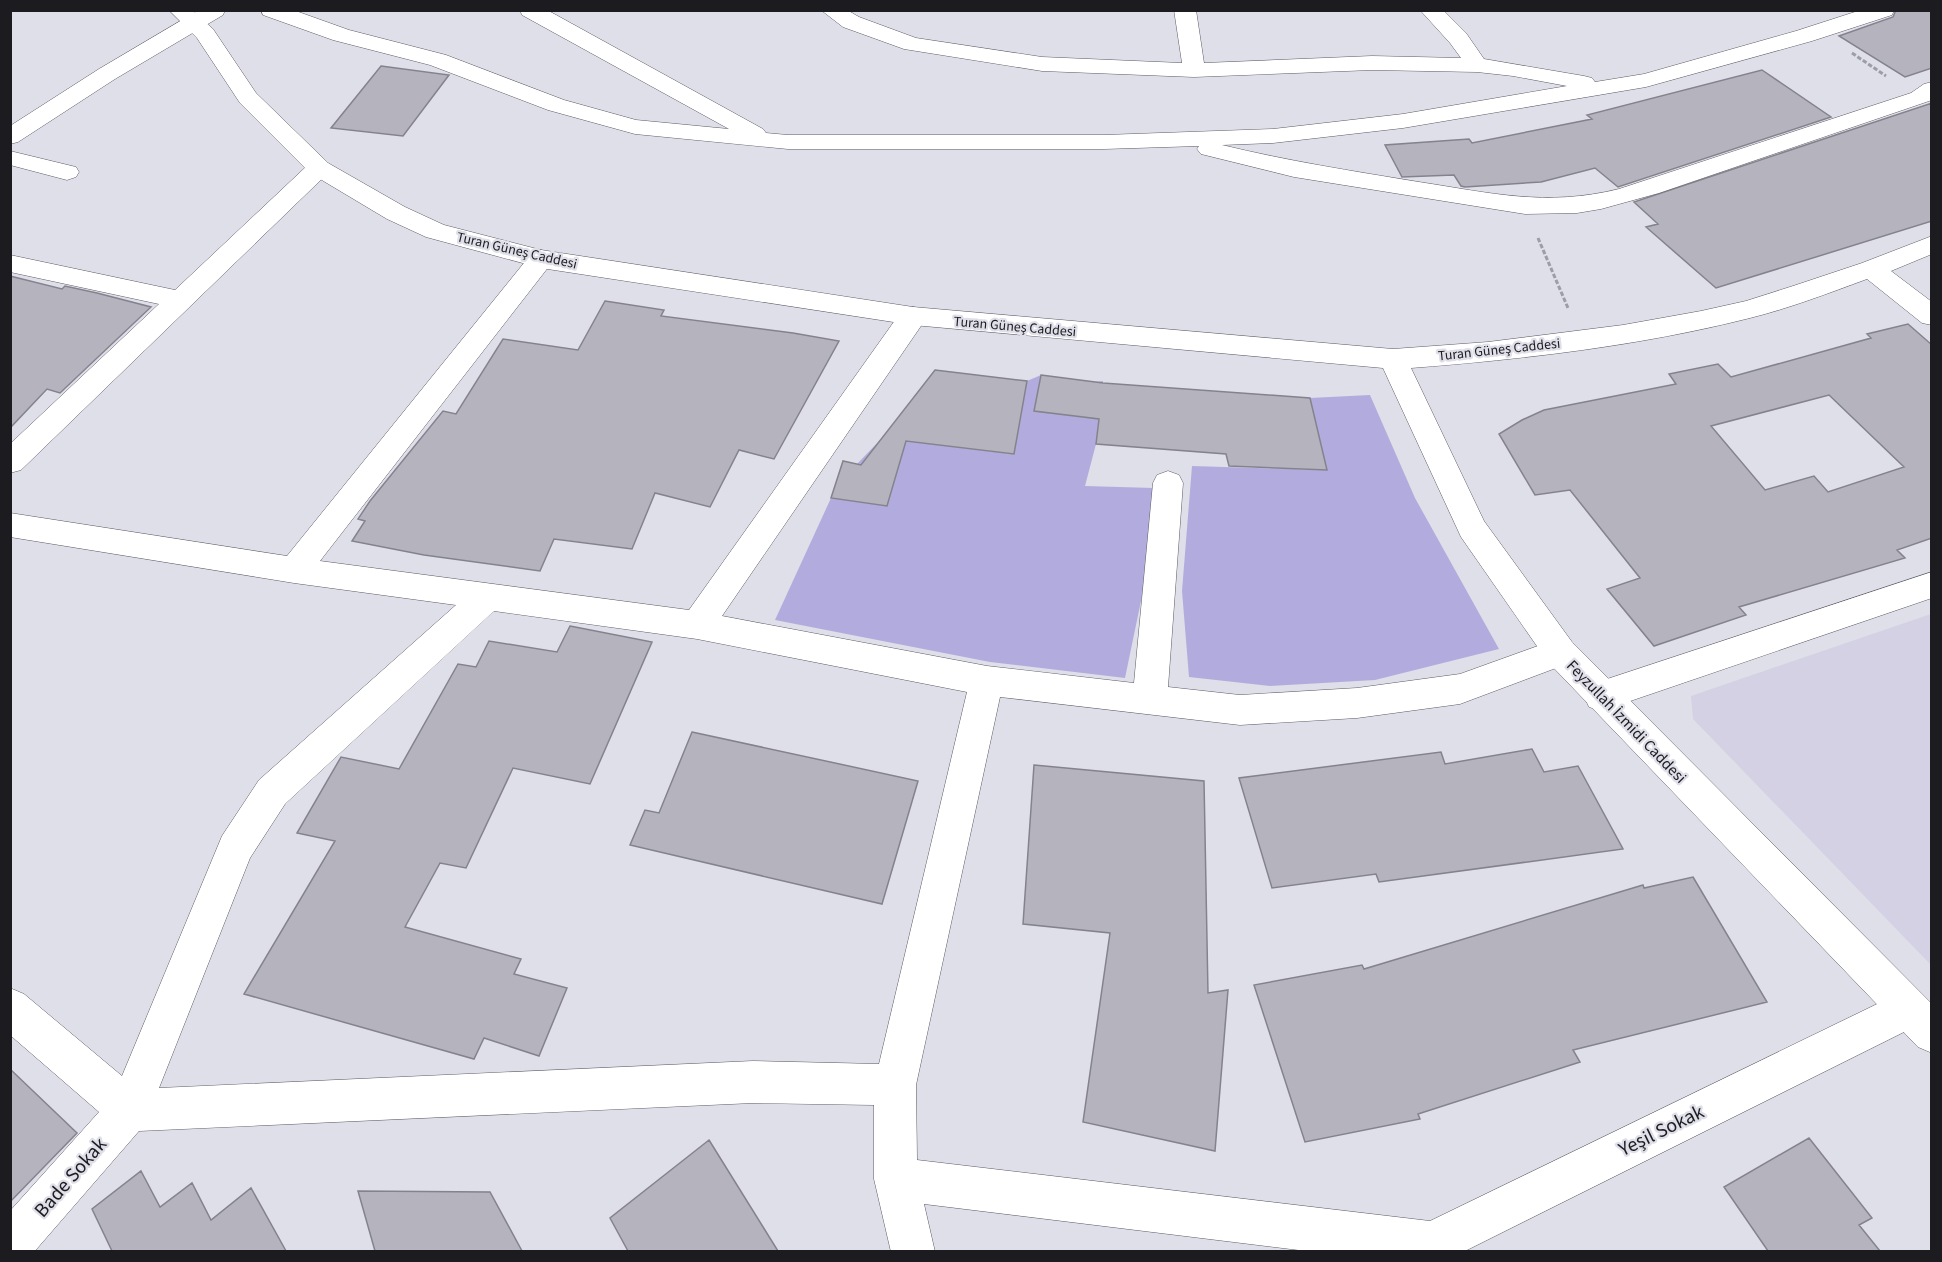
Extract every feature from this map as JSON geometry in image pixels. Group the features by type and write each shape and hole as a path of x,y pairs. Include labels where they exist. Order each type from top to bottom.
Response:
{"street":[{"path":"271,10 311,24 438,60 556,105 634,127 788,142 1010,142 1273,136 1403,121 1646,80 1884,10"},
{"path":"530,10 766,140"},
{"path":"831,10 851,22 912,44 1042,64 1194,70 1372,63 1477,65 1513,69 1606,87"},
{"path":"1185,10 1194,70"},
{"path":"1430,10 1458,38 1477,65"},
{"path":"1806,10 1811,33"},
{"path":"10,137 196,14"},
{"name":"Turan Güneş Caddesi","path":"196,14 205,34 248,98 319,168 387,208 435,231 540,259 913,316 1394,359 1488,352 1678,325 1750,309 1871,269 1932,244"},
{"path":"311,24 337,14"},
{"path":"1183,139 1220,152 1294,170 1548,209 1614,200 1925,93"},
{"path":"10,158 67,172"},
{"path":"10,462 319,168"},
{"path":"294,570 540,259"},
{"path":"10,263 181,300"},
{"path":"1871,269 1932,316"},
{"path":"697,625 913,316"},
{"name":"Feyzullah İzmidi Caddesi","path":"1394,359 1472,528 1560,652 1920,1021"},
{"path":"1150,700 1168,483"},
{"path":"10,525 294,570 697,625 987,681 1240,710 1357,703 1460,689 1560,652"},
{"path":"1601,696 1932,585"},
{"name":"Bade Sokak","path":"10,1245 129,1110 235,848 272,792 488,596"},
{"path":"913,1251 896,1179 895,1085 987,681"},
{"path":"10,1008 129,1110 753,1082 895,1085"},
{"name":"Yeşil Sokak","path":"1422,1247 1920,1021"},
{"path":"896,1179 1422,1247"}],"path":[{"path":"1811,33 1925,93"},
{"path":"1525,206 1581,340"}],"shaded area":[{"path":"1041,375 1035,411 1088,418 1094,382 1103,381 1096,444 1085,486 1154,488 1147,572 1125,678 990,662 775,620 831,498 887,506 897,470 857,464 882,438 1013,454 1027,381"},
{"path":"1370,395 1415,498 1499,649 1375,680 1270,686 1189,677 1182,591 1192,466 1326,470 1310,398"},
{"path":"1932,614 1931,965 1693,719 1691,696"}],"building":[{"path":"1896,10 1932,10 1932,68 1905,77 1839,36 1893,17"},
{"path":"381,66 449,75 403,136 331,128"},
{"path":"1762,70 1831,117 1618,187 1595,168 1541,182 1465,187 1461,186 1454,175 1402,177 1385,145 1469,139 1472,143 1592,119 1587,115"},
{"path":"1932,103 1932,221 1716,288 1646,227 1658,224 1634,202"},
{"path":"10,276 62,289 65,286 97,293 151,307 60,393 47,389 10,428"},
{"path":"605,301 664,310 661,316 839,341 774,459 739,450 710,507 655,493 632,549 554,539 540,571 424,555 352,541 365,521 358,519 370,501 443,411 456,414 503,339 578,350"},
{"path":"1908,324 1932,345 1932,538 1897,550 1905,558 1739,607 1746,615 1654,646 1607,589 1640,578 1570,490 1535,495 1499,434 1544,410 1676,384 1669,374 1718,364 1731,377 1871,338 1867,334","holes":["1829,395 1904,467 1828,492 1814,476 1765,490 1711,426"]},
{"path":"935,370 1027,381 1014,454 906,441 887,506 831,498 843,461 861,465"},
{"path":"1041,375 1103,383 1310,398 1327,470 1229,466 1226,454 1096,444 1099,419 1034,411"},
{"path":"570,626 652,642 590,784 513,768 466,868 440,863 405,927 521,959 514,974 567,988 539,1056 484,1038 474,1059 244,994 335,841 297,833 341,757 399,769 458,664 476,667 489,641 557,652"},
{"path":"692,732 918,781 882,904 630,845 645,810 659,813"},
{"path":"1532,749 1544,772 1578,766 1623,849 1379,882 1376,874 1272,888 1239,778 1441,752 1445,764"},
{"path":"1034,765 1204,781 1208,993 1228,990 1215,1151 1083,1122 1110,933 1023,924"},
{"path":"1693,877 1767,1002 1573,1050 1580,1062 1418,1114 1420,1119 1305,1142 1254,985 1362,965 1364,969 1643,885 1644,888"},
{"path":"10,1069 77,1133 10,1202"},
{"path":"1809,1138 1872,1218 1859,1225 1880,1251 1768,1251 1724,1187"},
{"path":"709,1140 778,1251 628,1251 610,1218"},
{"path":"141,1171 160,1207 192,1183 211,1220 251,1188 286,1251 112,1251 92,1209"},
{"path":"358,1191 490,1192 522,1251 375,1251"}]}
